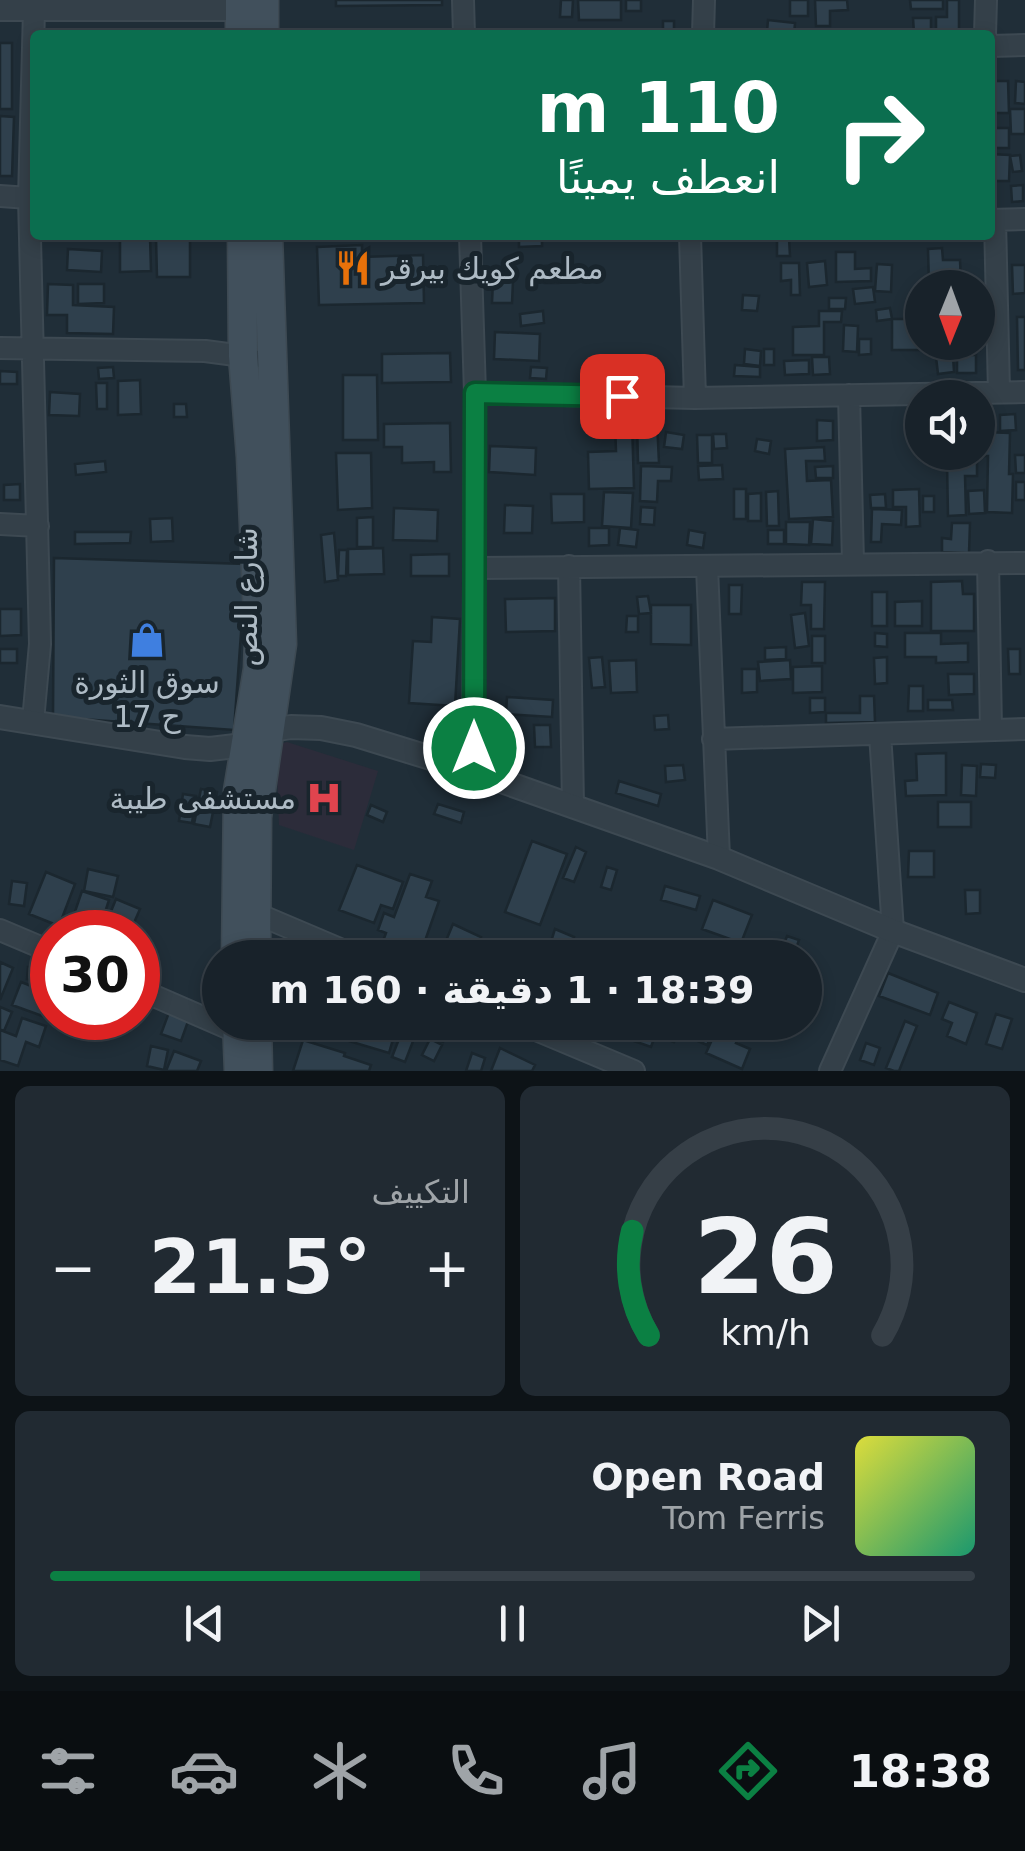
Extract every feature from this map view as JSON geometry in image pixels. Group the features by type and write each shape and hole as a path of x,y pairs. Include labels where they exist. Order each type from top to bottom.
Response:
{"main road":[{"name":"شارع النص","path":"236,940 238,791 258,669 259,640 242,240"},
{"name":"شارع النص","path":"256,940 257,817 282,644 268,240"},
{"path":"239,1071 242,1040"},
{"path":"248,1040 258,1071"}],"street":[{"path":"463,0 464,30"},
{"path":"704,0 704,30"},
{"path":"985,30 986,0"},
{"path":"0,10 246,11"},
{"path":"33,30 34,10"},
{"path":"995,46 1025,45"},
{"path":"30,135 28,198 40,644 34,721"},
{"path":"0,196 28,198"},
{"path":"995,220 1025,219"},
{"path":"470,240 475,393 474,770"},
{"path":"690,240 695,398"},
{"path":"994,240 999,392"},
{"path":"0,348 205,351 244,356 273,367"},
{"path":"475,393 695,398 1025,392"},
{"path":"849,395 853,563"},
{"path":"0,524 38,526"},
{"path":"988,561 991,730"},
{"path":"474,568 1025,562"},
{"path":"569,566 573,807"},
{"path":"706,566 719,858"},
{"path":"0,717 184,747 244,745 271,730 291,727 339,732 474,770 719,858 893,931 1025,980"},
{"path":"713,739 1025,729"},
{"path":"830,1071 893,931 880,734"},
{"path":"255,914 318,940"},
{"path":"0,930 30,943"},
{"path":"160,997 202,1011"},
{"path":"560,1040 634,1071"}],"shaded area":[{"name":"مستشفى طيبة","path":"287,742 378,771 354,850 279,825 276,745"}],"building":[{"path":"336,0 442,0 442,5 336,6"},
{"path":"561,0 573,0 572,17 560,17"},
{"path":"578,0 621,0 621,20 579,20"},
{"path":"626,0 641,0 641,11 626,11"},
{"path":"790,0 808,0 808,16 790,16"},
{"path":"815,0 847,0 848,10 830,11 830,26 816,26"},
{"path":"910,0 943,0 943,9 911,9"},
{"path":"947,0 959,0 959,30 936,30 936,17 947,17"},
{"path":"913,18 931,18 931,30 914,30"},
{"path":"768,20 795,23 794,30 767,30"},
{"path":"663,21 674,21 674,30 663,30"},
{"path":"0,43 12,43 12,109 0,109"},
{"path":"995,81 1008,81 1009,113 995,113"},
{"path":"1016,81 1025,82 1025,104 1015,103"},
{"path":"1010,109 1025,109 1025,134 1011,134"},
{"path":"0,116 14,117 12,176 0,176"},
{"path":"995,128 1009,128 1009,148 995,148"},
{"path":"995,154 1010,155 1009,181 995,181"},
{"path":"1020,155 1022,171 1013,172 1010,156"},
{"path":"1023,185 1023,201 1012,202 1011,186"},
{"path":"120,240 150,240 151,271 120,272"},
{"path":"156,240 190,240 190,277 157,277"},
{"path":"519,240 542,240 542,246 519,247"},
{"path":"777,240 789,240 790,256 777,256"},
{"path":"362,245 362,257 423,255 424,303 319,305 317,247"},
{"path":"942,248 943,260 960,260 960,270 929,270 928,249"},
{"path":"68,249 102,251 101,272 67,270"},
{"path":"836,252 855,252 855,269 871,268 871,281 836,282"},
{"path":"825,261 827,285 809,287 807,263"},
{"path":"781,263 799,263 800,295 791,295 791,280 781,281"},
{"path":"877,264 892,265 891,292 875,291"},
{"path":"556,265 558,283 545,283 545,266"},
{"path":"1012,265 1025,265 1025,293 1013,294"},
{"path":"493,281 513,281 512,303 492,303"},
{"path":"48,284 73,285 73,305 114,307 113,334 67,333 67,315 47,315"},
{"path":"78,284 104,284 104,303 78,304"},
{"path":"873,287 875,302 855,304 853,289"},
{"path":"743,295 759,296 757,311 742,310"},
{"path":"829,298 846,298 845,309 829,309"},
{"path":"890,308 892,319 877,321 876,310"},
{"path":"543,311 544,323 521,326 520,314"},
{"path":"819,311 842,311 841,322 824,322 824,355 793,355 793,327 819,326"},
{"path":"1017,317 1025,317 1025,370 1018,370"},
{"path":"892,319 905,319 905,350 892,350"},
{"path":"844,325 858,326 857,352 843,351"},
{"path":"495,332 540,334 539,361 494,359"},
{"path":"859,339 871,339 871,354 859,355"},
{"path":"745,349 761,351 760,366 744,364"},
{"path":"764,349 774,349 774,365 764,365"},
{"path":"450,353 451,382 382,383 382,354"},
{"path":"812,357 829,357 830,374 813,375"},
{"path":"809,360 809,374 785,375 784,361"},
{"path":"936,360 953,360 954,372 938,374"},
{"path":"957,360 976,360 976,373 957,373"},
{"path":"735,365 760,367 760,377 734,376"},
{"path":"113,367 114,378 99,379 98,368"},
{"path":"531,367 547,368 546,379 530,378"},
{"path":"0,371 17,372 17,384 0,384"},
{"path":"343,375 377,375 378,440 343,440"},
{"path":"140,380 141,414 118,415 118,381"},
{"path":"96,383 107,383 107,409 97,409"},
{"path":"50,392 80,394 79,416 49,415"},
{"path":"174,404 186,404 187,417 174,417"},
{"path":"1015,414 1016,430 1000,431 1000,415"},
{"path":"817,420 833,421 833,440 817,441"},
{"path":"632,421 634,488 589,489 588,452 616,451 615,422"},
{"path":"637,421 657,421 659,463 638,463"},
{"path":"450,423 451,472 434,472 434,462 402,463 402,447 384,447 384,424"},
{"path":"666,432 684,435 682,449 664,447"},
{"path":"995,432 1010,433 1012,513 987,512 988,470 995,470"},
{"path":"713,434 726,434 727,448 714,449"},
{"path":"697,435 712,435 712,463 698,463"},
{"path":"757,439 771,441 769,454 755,451"},
{"path":"490,446 536,448 535,475 489,472"},
{"path":"824,447 825,461 806,461 807,481 831,480 833,517 789,519 785,449"},
{"path":"336,453 371,453 372,508 338,510"},
{"path":"1015,455 1025,455 1025,473 1016,473"},
{"path":"105,461 106,472 76,475 75,464"},
{"path":"722,465 723,479 699,480 698,466"},
{"path":"641,466 672,467 671,481 658,481 657,502 640,501"},
{"path":"833,466 833,478 816,478 815,467"},
{"path":"947,470 977,470 977,476 965,476 966,515 948,516"},
{"path":"1016,482 1025,482 1025,500 1016,500"},
{"path":"20,484 20,500 4,500 4,485"},
{"path":"734,489 746,489 746,519 734,519"},
{"path":"919,489 920,526 906,527 906,507 893,507 893,490"},
{"path":"984,490 985,513 969,514 968,491"},
{"path":"778,491 779,526 767,526 766,492"},
{"path":"604,492 633,493 631,528 602,526"},
{"path":"761,493 761,521 748,521 748,494"},
{"path":"551,494 584,494 584,522 552,523"},
{"path":"885,494 886,508 871,508 870,495"},
{"path":"923,496 934,496 934,512 923,512"},
{"path":"505,505 533,506 532,533 504,533"},
{"path":"641,507 655,508 654,525 640,524"},
{"path":"394,508 438,510 437,541 393,540"},
{"path":"872,509 902,510 901,525 882,524 881,542 871,542"},
{"path":"373,517 373,547 357,547 357,518"},
{"path":"172,518 173,541 151,542 150,519"},
{"path":"813,519 833,521 832,545 811,544"},
{"path":"786,522 810,522 809,545 786,544"},
{"path":"952,523 970,523 969,553 942,552 942,538 951,539"},
{"path":"589,528 609,528 609,545 589,546"},
{"path":"620,528 638,530 636,547 618,545"},
{"path":"689,530 705,533 703,548 687,545"},
{"path":"768,530 784,530 784,544 768,544"},
{"path":"75,532 131,532 130,543 75,544"},
{"path":"334,533 338,580 325,582 321,535"},
{"path":"383,548 384,574 348,575 348,549"},
{"path":"339,550 347,550 346,576 338,576"},
{"path":"449,554 449,576 411,576 411,555"},
{"name":"سوق الثورة ح 17","path":"54,558 246,564 234,730 53,717"},
{"path":"962,581 963,594 974,594 974,631 931,631 931,582"},
{"path":"802,582 825,582 824,629 811,629 811,605 801,605"},
{"path":"729,585 742,585 741,614 729,614"},
{"path":"872,592 887,592 887,626 872,626"},
{"path":"648,596 651,613 639,614 637,597"},
{"path":"555,598 555,631 506,632 505,599"},
{"path":"922,601 922,626 895,626 895,602"},
{"path":"651,605 691,605 691,645 651,644"},
{"path":"0,609 21,609 21,635 0,636"},
{"path":"805,613 809,646 795,648 791,615"},
{"path":"627,616 638,616 638,632 626,632"},
{"path":"432,617 460,619 455,706 409,703 413,641 431,642"},
{"path":"875,633 887,634 887,647 875,646"},
{"path":"905,633 941,633 941,644 968,643 968,662 936,663 936,657 905,657"},
{"path":"812,636 825,636 825,663 812,663"},
{"path":"786,647 786,659 765,660 765,648"},
{"path":"0,649 17,649 17,663 0,663"},
{"path":"1008,649 1020,649 1020,674 1009,674"},
{"path":"602,657 605,687 592,688 589,658"},
{"path":"887,657 887,683 875,684 874,658"},
{"path":"636,660 637,692 611,693 609,661"},
{"path":"790,660 791,679 760,681 758,662"},
{"path":"822,666 822,692 793,693 793,667"},
{"path":"742,669 757,669 757,692 742,693"},
{"path":"948,674 974,674 974,694 949,695"},
{"path":"909,686 923,686 923,711 908,711"},
{"path":"860,696 874,696 875,722 826,723 826,713 860,713"},
{"path":"507,697 553,700 552,717 506,714"},
{"path":"810,698 825,698 825,712 810,713"},
{"path":"928,700 952,700 953,710 928,710"},
{"path":"668,715 669,729 655,730 654,716"},
{"path":"534,725 550,725 551,747 535,747"},
{"path":"946,753 946,795 906,796 905,781 917,780 916,754"},
{"path":"981,764 996,765 995,778 980,777"},
{"path":"683,765 685,780 666,782 665,766"},
{"path":"962,765 977,766 976,796 961,795"},
{"path":"619,781 661,794 658,806 616,793"},
{"path":"201,789 217,792 210,827 194,824"},
{"path":"183,794 196,796 192,823 179,821"},
{"path":"938,802 971,802 971,827 938,827"},
{"path":"438,804 464,812 461,823 434,814"},
{"path":"371,805 387,812 383,822 367,815"},
{"path":"532,841 567,854 540,925 505,912"},
{"path":"576,847 586,852 574,882 563,878"},
{"path":"909,851 934,851 934,877 908,877"},
{"path":"357,865 403,882 393,909 381,905 374,923 339,910"},
{"path":"607,867 617,870 611,890 601,887"},
{"path":"88,869 118,876 113,897 84,891"},
{"path":"46,872 75,884 65,910 31,910"},
{"path":"410,874 432,881 426,897 439,901 425,940 383,940 386,933 378,930 384,913 394,917"},
{"path":"12,881 27,883 24,906 9,904"},
{"path":"665,886 700,896 696,910 661,900"},
{"path":"965,890 980,890 980,913 966,914"},
{"path":"82,891 109,900 106,910 76,910"},
{"path":"116,899 140,909 140,910 112,910"},
{"path":"713,900 752,915 742,940 702,929"},
{"path":"453,924 481,937 480,940 446,940"},
{"path":"555,929 574,937 573,940 552,940"},
{"path":"0,962 13,968 0,1000"},
{"path":"888,973 938,993 930,1015 879,996"},
{"path":"21,982 30,985 30,1012 12,1005"},
{"path":"949,1002 977,1013 966,1044 947,1036 952,1023 942,1019"},
{"path":"0,1007 12,1012 4,1031 0,1029"},
{"path":"171,1007 191,1013 181,1041 161,1034"},
{"path":"996,1014 1012,1019 1002,1049 986,1044"},
{"path":"22,1018 30,1021 30,1040 41,1040 39,1047 26,1042 18,1066 0,1060 0,1030 16,1036"},
{"path":"905,1021 917,1026 899,1071 894,1071 886,1068"},
{"path":"303,1040 371,1065 369,1071 293,1071"},
{"path":"345,1040 393,1040 389,1053"},
{"path":"399,1040 414,1040 405,1062 392,1057"},
{"path":"430,1040 442,1045 434,1061 422,1055"},
{"path":"631,1040 654,1040 651,1047"},
{"path":"712,1040 737,1040 736,1043 750,1049 742,1069 706,1053"},
{"path":"866,1043 880,1048 874,1065 860,1060"},
{"path":"151,1046 168,1050 164,1070 147,1066"},
{"path":"500,1048 535,1065 532,1071 491,1071"},
{"path":"174,1051 201,1061 197,1071 166,1071"},
{"path":"472,1053 485,1058 481,1071 466,1071"}],"place":[{"name":"مطعم كويك بيرقر","path":"353,268"},
{"name":"سوق الثورة ح 17","path":"147,640"},
{"name":"مستشفى طيبة","path":"324,798"}],"route":[{"path":"474,748 475,393 622,396"}]}
